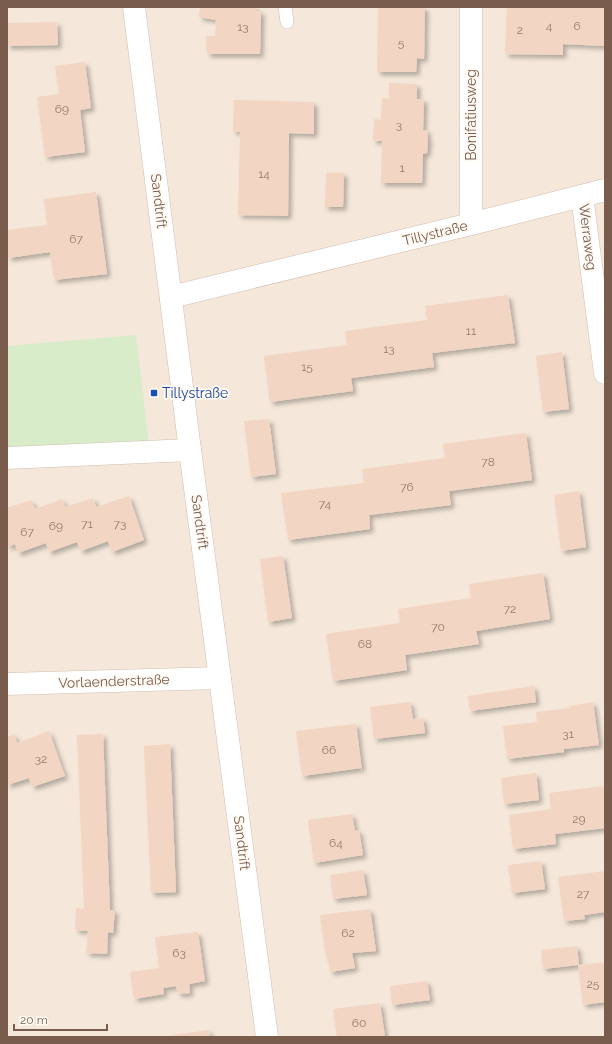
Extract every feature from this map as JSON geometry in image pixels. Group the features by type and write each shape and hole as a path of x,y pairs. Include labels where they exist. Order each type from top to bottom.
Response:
{"street":[{"name":"Sandtrift","path":"134,7 267,1037"},
{"name":"Bonifatiusweg","path":"471,7 471,224"},
{"name":"Tillystraße","path":"172,297 605,190"},
{"name":"Werraweg","path":"582,196 605,373"},
{"path":"7,458 190,450"},
{"name":"Vorlaenderstraße","path":"7,684 220,678"}],"lane":[{"path":"285,7 287,22"}],"shaded area":[{"path":"7,7 605,7 605,1037 7,1037"}],"green space":[{"path":"136,335 149,444 7,451 7,346"}],"building":[{"path":"200,7 256,7 256,11 261,11 260,54 207,54 206,36 215,36 216,20 199,17"},
{"path":"378,7 425,7 424,59 417,58 416,72 377,72"},
{"path":"507,7 605,7 605,46 563,44 563,55 505,54"},
{"path":"57,22 58,45 7,46 7,23"},
{"path":"85,62 91,108 80,110 85,152 45,157 37,97 59,94 55,66"},
{"path":"389,83 417,84 417,99 424,99 423,130 427,130 428,141 427,153 423,154 422,183 381,183 382,141 373,141 374,119 381,120 382,98 389,99"},
{"path":"234,100 314,102 314,134 289,133 288,216 238,215 240,132 233,132"},
{"path":"326,173 344,173 343,207 325,207"},
{"path":"96,192 107,274 54,280 50,252 8,258 7,230 47,225 44,199"},
{"path":"508,295 515,343 432,353 434,367 351,378 353,391 270,402 264,356 347,345 345,331 427,320 425,306"},
{"path":"562,352 569,409 543,412 536,356"},
{"path":"269,419 276,474 251,477 244,421"},
{"path":"526,433 532,480 449,491 451,505 369,515 370,529 288,540 281,493 364,483 362,469 445,458 443,444"},
{"path":"579,491 586,547 561,551 554,495"},
{"path":"129,496 144,540 112,552 108,541 81,551 77,542 49,552 46,543 18,553 15,544 7,547 7,508 31,500 35,509 62,499 65,507 93,498 96,507"},
{"path":"283,556 292,618 268,622 260,559"},
{"path":"543,573 550,619 476,631 479,644 405,655 407,670 333,681 326,634 400,623 398,609 471,598 469,584"},
{"path":"534,686 536,702 470,711 468,696"},
{"path":"410,702 413,719 423,718 425,733 374,739 370,707"},
{"path":"593,702 599,745 564,749 564,752 507,759 503,726 537,722 536,712 570,708 569,706"},
{"path":"355,723 362,771 361,768 302,776 296,731"},
{"path":"49,731 65,776 32,787 29,778 7,785 7,737 14,734 17,743"},
{"path":"103,734 110,910 115,910 113,933 108,932 107,954 86,953 88,931 75,930 76,908 84,909 77,735"},
{"path":"170,744 176,892 151,893 144,746"},
{"path":"536,773 539,800 504,804 501,778"},
{"path":"603,786 605,798 605,828 555,834 556,844 513,849 509,815 551,809 549,793"},
{"path":"352,814 355,831 359,830 363,855 314,863 308,820"},
{"path":"541,861 545,889 512,893 508,865"},
{"path":"363,870 367,895 333,899 330,875"},
{"path":"605,871 605,912 584,915 585,919 564,921 558,877"},
{"path":"370,909 376,951 352,953 355,968 330,972 328,957 326,957 320,915"},
{"path":"198,932 205,981 189,984 190,993 178,994 176,986 163,988 164,994 134,999 130,972 159,968 155,937"},
{"path":"577,946 579,965 605,962 605,1002 583,1005 578,965 543,969 541,950"},
{"path":"427,981 430,1000 392,1005 390,986"},
{"path":"380,1003 385,1037 337,1037 333,1009"},
{"path":"209,1030 210,1037 172,1037 172,1035"}],"place":[{"name":"Tillystraße","path":"154,393"}]}
